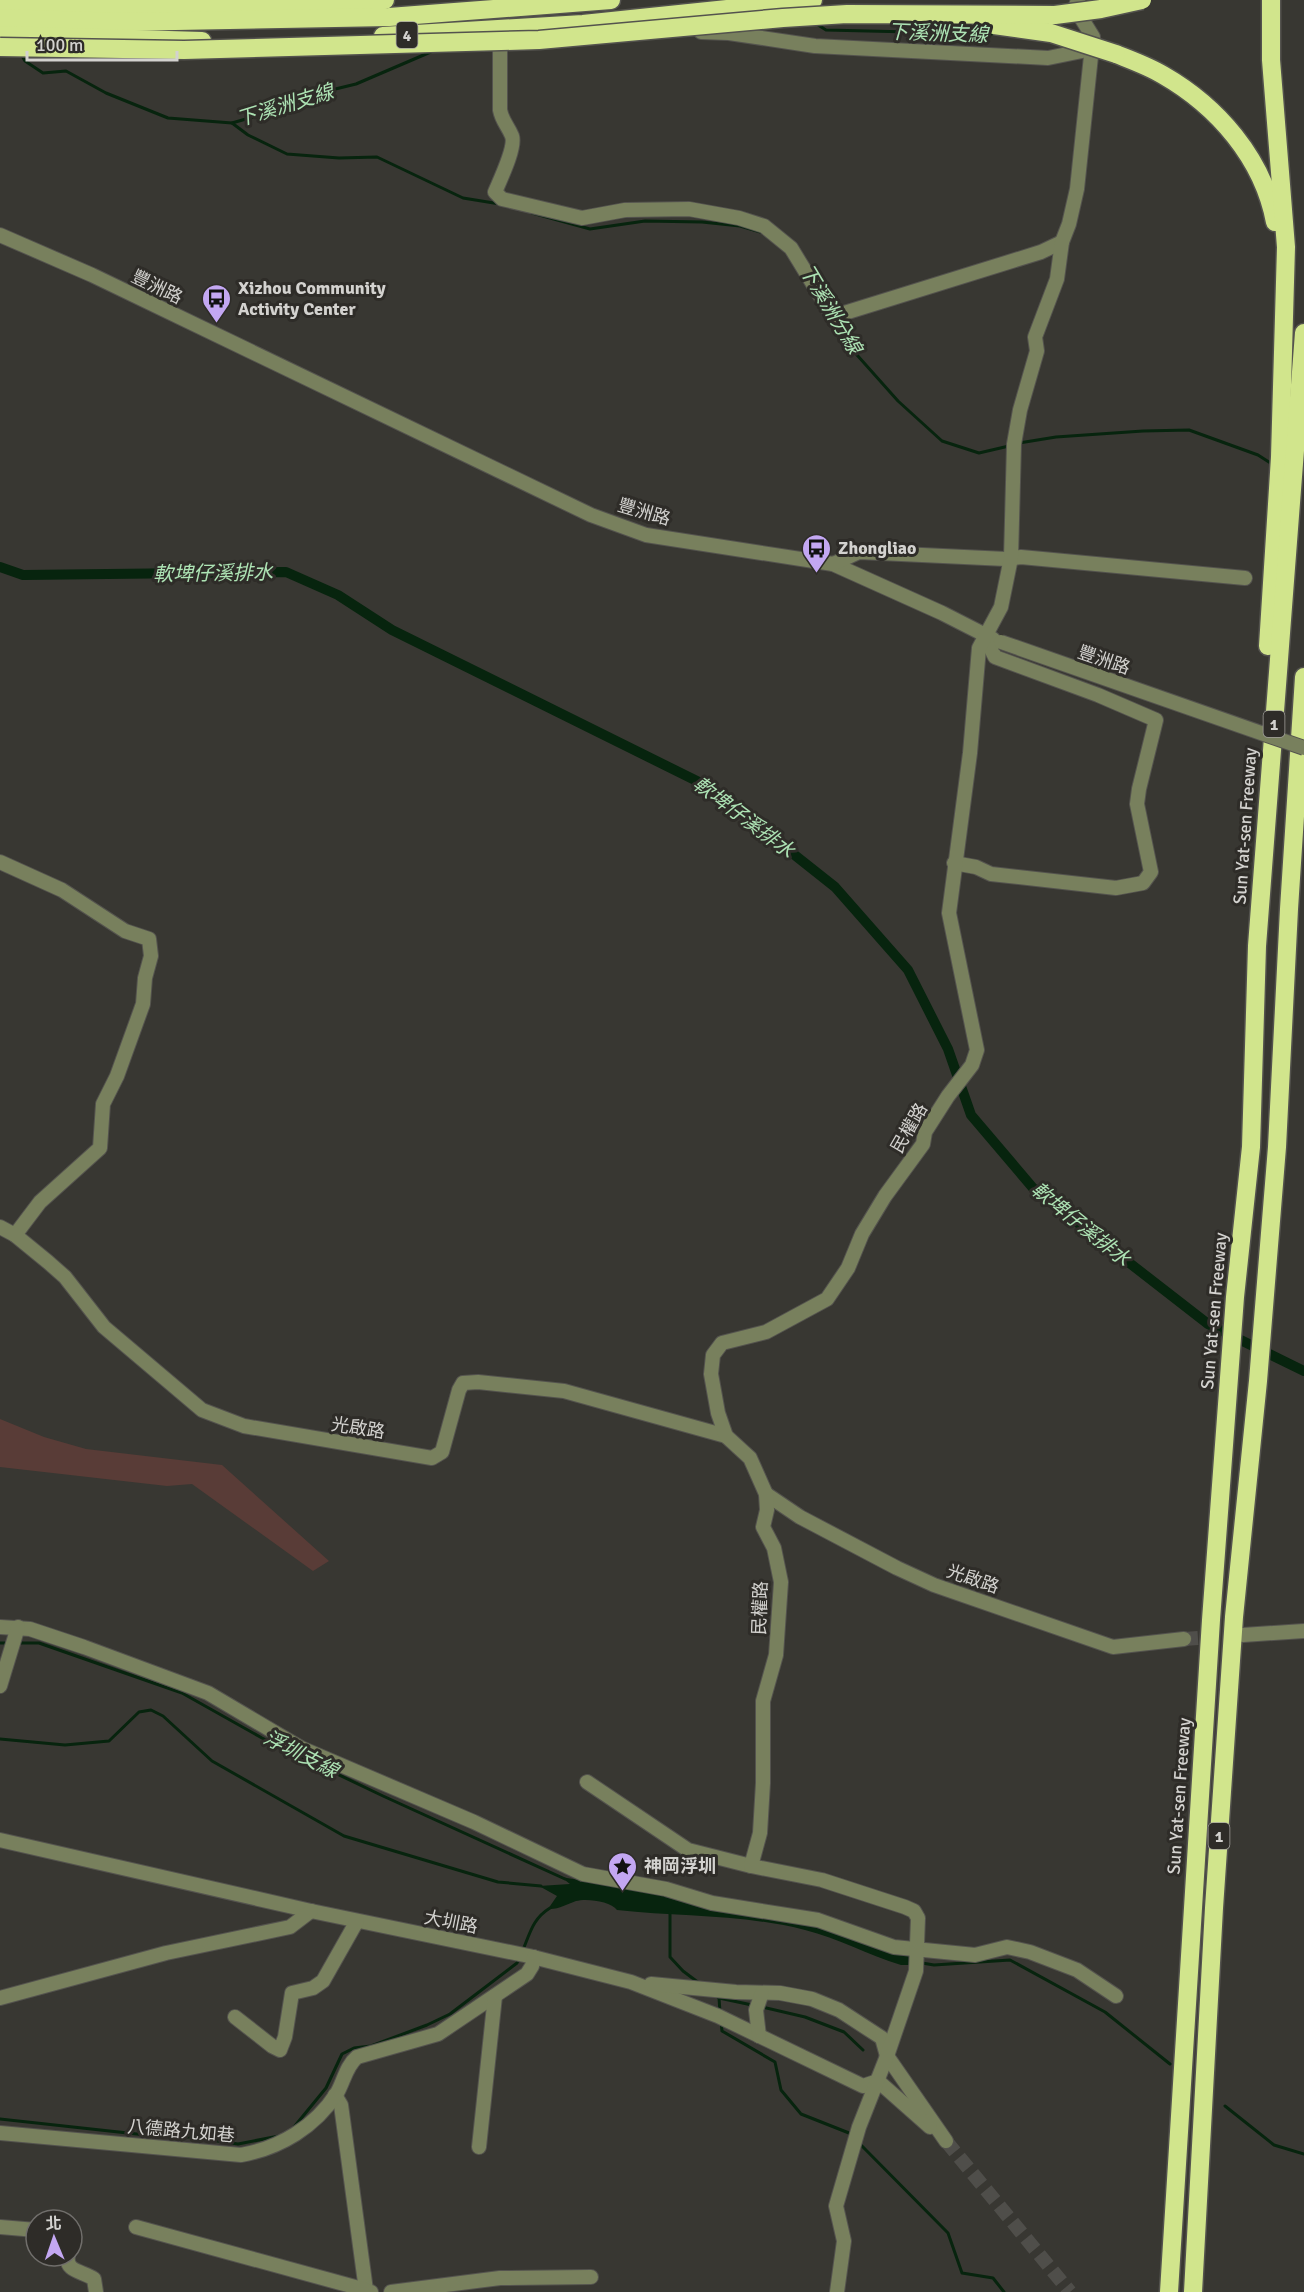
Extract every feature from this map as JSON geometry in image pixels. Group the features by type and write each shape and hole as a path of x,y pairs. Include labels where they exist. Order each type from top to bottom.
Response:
{"highway":[{"path":"0,5 210,9 385,0"},
{"name":"4","path":"0,18 122,22 389,16 611,0"},
{"name":"4","path":"2,44 391,36 583,24 813,0"},
{"path":"2,44 184,50 539,40 847,14 1055,15 1101,9 1142,0"},
{"path":"1271,0 1271,60 1286,247 1288,453"},
{"path":"903,16 1051,33 1116,54 1161,73 1203,101 1241,144 1259,174 1271,203 1286,295"},
{"name":"Sun Yat-sen Freeway","path":"1169,2292 1197,1823 1235,1297 1251,1147 1257,946 1288,453 1304,333"},
{"name":"1","path":"1193,2292 1234,1617 1258,1381 1277,1147 1288,909 1304,677"},
{"path":"1288,909 1304,818"}],"street":[{"path":"986,637 995,657 1098,694 1156,720 1137,804 1151,872 1143,883 1116,888 991,874 976,867 954,863 970,753 979,648 1001,607 1011,558 1014,444 1017,426 1037,351 1035,337 1057,279 1062,242 1069,224 1077,189 1093,37 1075,8 1078,0"},
{"path":"2,44 27,48 500,38 684,31 729,33 814,46 1048,58 1092,49"},
{"path":"500,38 500,110 502,119 513,137 513,146 495,192 502,199 582,218 625,210 689,208 739,218 764,226 790,248 832,315 1041,252 1062,242"},
{"name":"豐洲路","path":"0,235 92,275 591,515 646,535 833,564 942,613 986,637 1304,748"},
{"path":"833,564 859,552 1021,557 1245,578"},
{"path":"0,862 62,890 125,931 149,939 152,948 144,983 143,1004 138,1020 117,1076 103,1104 100,1148 94,1156 40,1202 15,1235"},
{"name":"民權路","path":"752,1866 760,1833 763,1783 763,1701 776,1654 781,1582 774,1548 763,1527 767,1510 766,1494 750,1458 726,1436 717,1413 711,1374 713,1355 722,1343 766,1332 827,1299 848,1268 862,1234 885,1196 923,1144 925,1132 948,1096 972,1065 977,1050 949,913 954,863"},
{"name":"光啟路","path":"0,1227 15,1235 65,1277 104,1327 202,1410 244,1426 432,1458 442,1452 459,1390 464,1383 478,1382 564,1391 726,1436"},
{"name":"光啟路","path":"766,1494 800,1517 897,1568 968,1597 1113,1647 1184,1639"},
{"path":"0,1627 15,1638 84,1647 208,1693 301,1749 474,1822 583,1874 666,1889 712,1903 818,1920 894,1947 917,1959 975,1955 1007,1947 1030,1952 1077,1970 1116,1996"},
{"path":"1243,1635 1304,1631"},
{"path":"0,1686 15,1638"},
{"path":"586,1782 688,1850 822,1880 914,1911 918,1918 917,1959 887,2056 859,2127 836,2206 844,2241 837,2292"},
{"name":"大圳路","path":"0,1840 311,1911 531,1956 631,1982 722,2018 863,2086 878,2081"},
{"path":"0,1998 166,1953 290,1927 311,1911"},
{"path":"235,2017 280,2050 285,2037 292,1994 313,1988 322,1981 357,1921"},
{"name":"八德路九如巷","path":"0,2133 241,2155 272,2147 296,2134 323,2110 335,2095 350,2063 357,2057 438,2034 526,1974 532,1966 531,1956"},
{"path":"631,1982 706,1989 759,2001 780,1993 812,1999 839,2010 882,2038 887,2056 946,2141 878,2081"},
{"path":"479,2148 495,1996"},
{"path":"759,2001 759,2036"},
{"path":"136,2227 368,2291 341,2105 335,2095"},
{"path":"0,2227 24,2229"},
{"path":"70,2268 94,2279 96,2292"},
{"path":"391,2292 500,2278 591,2277"}],"shaded area":[{"path":"0,1419 44,1437 86,1449 222,1465 329,1561 313,1571 192,1484 167,1486 0,1467"},
{"path":"561,1877 816,1919 913,1958 911,1965 901,1965 817,1933 758,1921 617,1910 604,1902 592,1900 580,1900 559,1908 548,1909 557,1896 539,1886 570,1884"}],"waterway":[{"name":"下溪洲支線","path":"815,23 826,30 995,34"},
{"name":"下溪洲支線","path":"21,54 25,61 43,73 66,71 106,93 168,118 232,123 260,115 286,101 356,84 433,51"},
{"name":"下溪洲分線","path":"232,123 248,135 287,154 339,158 377,157 463,198 500,204"},
{"name":"下溪洲分線","path":"532,213 590,229 645,221 702,222 740,226 764,233"},
{"name":"下溪洲分線","path":"835,319 857,355 898,401 942,441 979,453 1009,446"},
{"name":"下溪洲分線","path":"1019,443 1056,437 1189,430 1258,455 1272,464"},
{"name":"軟埤仔溪排水","path":"0,567 23,575 286,572 338,595 392,630 709,787 835,887 908,970 948,1049 971,1115 1033,1188 1208,1324 1304,1371"},
{"name":"浮圳支線","path":"0,1643 10,1643"},
{"name":"浮圳支線","path":"17,1643 39,1643 182,1693 262,1738 565,1879"},
{"path":"0,1739 65,1745 109,1741 139,1712 151,1710 163,1716 212,1761 344,1836 498,1882 541,1886"},
{"path":"522,1952 535,1922 550,1908"},
{"path":"670,1912 670,1957 699,1983"},
{"path":"294,2127 326,2088 342,2054 354,2048 371,2046 450,2014 517,1963 519,1958"},
{"path":"922,1963 934,1965 1010,1960 1105,2012 1170,2064"},
{"path":"716,1996 719,1998 720,2012"},
{"path":"719,1998 752,2005"},
{"path":"762,2007 805,2017 844,2032 863,2050"},
{"path":"721,2021 722,2031 775,2062 781,2090 801,2114 849,2133 853,2137"},
{"path":"1225,2106 1274,2145 1304,2154"},
{"path":"0,2119 155,2136 191,2137 238,2144 279,2136"},
{"path":"860,2144 948,2233 962,2273 993,2278 1004,2292"}],"tunnel":[{"path":"1184,1639 1242,1635"},
{"path":"946,2141 1070,2292"}],"place":[{"name":"Xizhou Community Activity Center","path":"217,324"},
{"name":"Zhongliao","path":"817,574"},
{"name":"神岡浮圳","path":"623,1892"}]}
